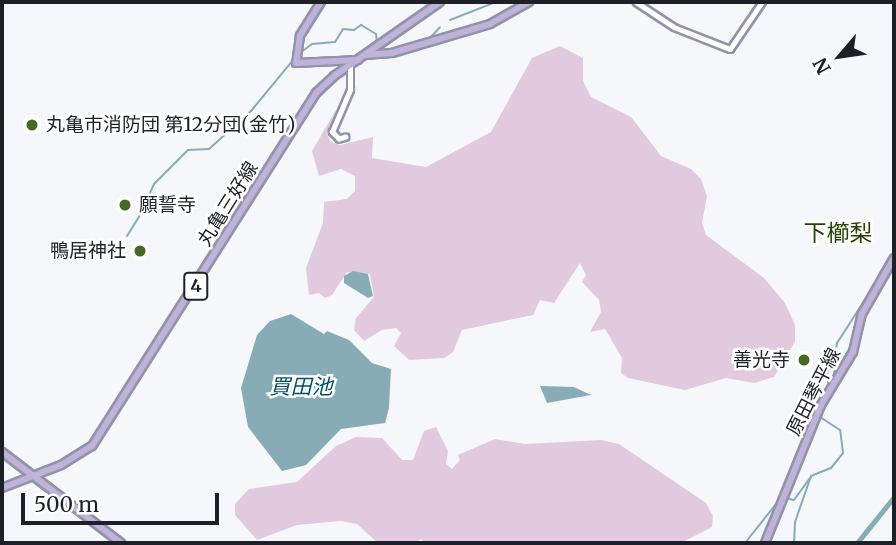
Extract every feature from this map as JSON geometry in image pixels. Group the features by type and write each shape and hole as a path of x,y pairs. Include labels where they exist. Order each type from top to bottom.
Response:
{"main road":[{"path":"321,2 300,36 296,63 358,60"},
{"path":"365,55 440,2"},
{"name":"丸亀三好線","path":"2,488 74,459 102,435 316,93 365,55 392,53 490,24 529,2"},
{"name":"原田琴平線","path":"765,543 821,405 853,352 862,314 894,258"},
{"path":"2,452 121,543"}],"street":[{"path":"636,2 674,27 730,49 762,2"},
{"path":"346,138 339,139 332,132 350,90 350,65"}],"shaded area":[{"path":"560,46 583,58 583,81 591,97 631,117 661,156 691,169 701,179 707,196 702,223 706,235 764,278 785,303 795,325 795,342 774,377 754,383 726,378 685,390 628,378 621,373 622,358 605,329 590,332 601,312 599,300 582,282 586,275 580,263 554,303 540,300 533,315 462,330 453,352 444,358 409,360 394,346 401,333 396,328 382,330 364,341 354,330 356,318 374,297 370,274 347,272 332,295 325,298 319,293 309,295 306,268 323,223 324,202 347,199 355,191 355,176 341,169 319,176 312,151 336,110 327,134 331,142 340,145 373,137 372,158 426,167 491,132 532,58"},
{"path":"436,427 448,451 446,464 452,469 460,460 458,455 495,439 525,444 601,440 619,444 706,503 713,516 712,527 681,543 425,543 421,539 413,543 378,543 357,524 341,521 297,525 257,540 235,515 235,504 249,489 297,482 336,446 356,437 382,438 402,460 413,460 424,431"}],"water":[{"path":"353,271 368,274 373,296 368,298 344,283 344,276"},
{"name":"買田池","path":"291,314 324,334 327,331 349,340 372,363 391,369 389,408 385,423 341,429 306,465 282,471 248,427 241,388 257,335 270,321"},
{"path":"540,386 574,387 591,395 547,403"}],"waterway":[{"path":"450,20 496,2"},
{"path":"300,53 312,44 335,42 343,29 354,30 361,25 376,34 377,43"},
{"path":"429,39 440,27"},
{"path":"384,57 419,48"},
{"path":"146,202 154,184 188,150 209,149 251,111 293,60"},
{"path":"127,236 145,207"},
{"path":"819,402 834,375 837,343 883,272"},
{"path":"827,363 828,382"},
{"path":"794,543 795,522 811,476 831,468 843,453 840,430 820,417"},
{"path":"786,498 794,500 811,477"},
{"path":"857,543 894,497"},
{"path":"745,543 780,499"}],"place":[{"name":"丸亀市消防団 第12分団(金竹)","path":"32,125"},
{"name":"願誓寺","path":"125,205"},
{"name":"鴨居神社","path":"140,251"},
{"name":"善光寺","path":"804,360"}],"district":[{"name":"下櫛梨","path":"838,233"}]}
